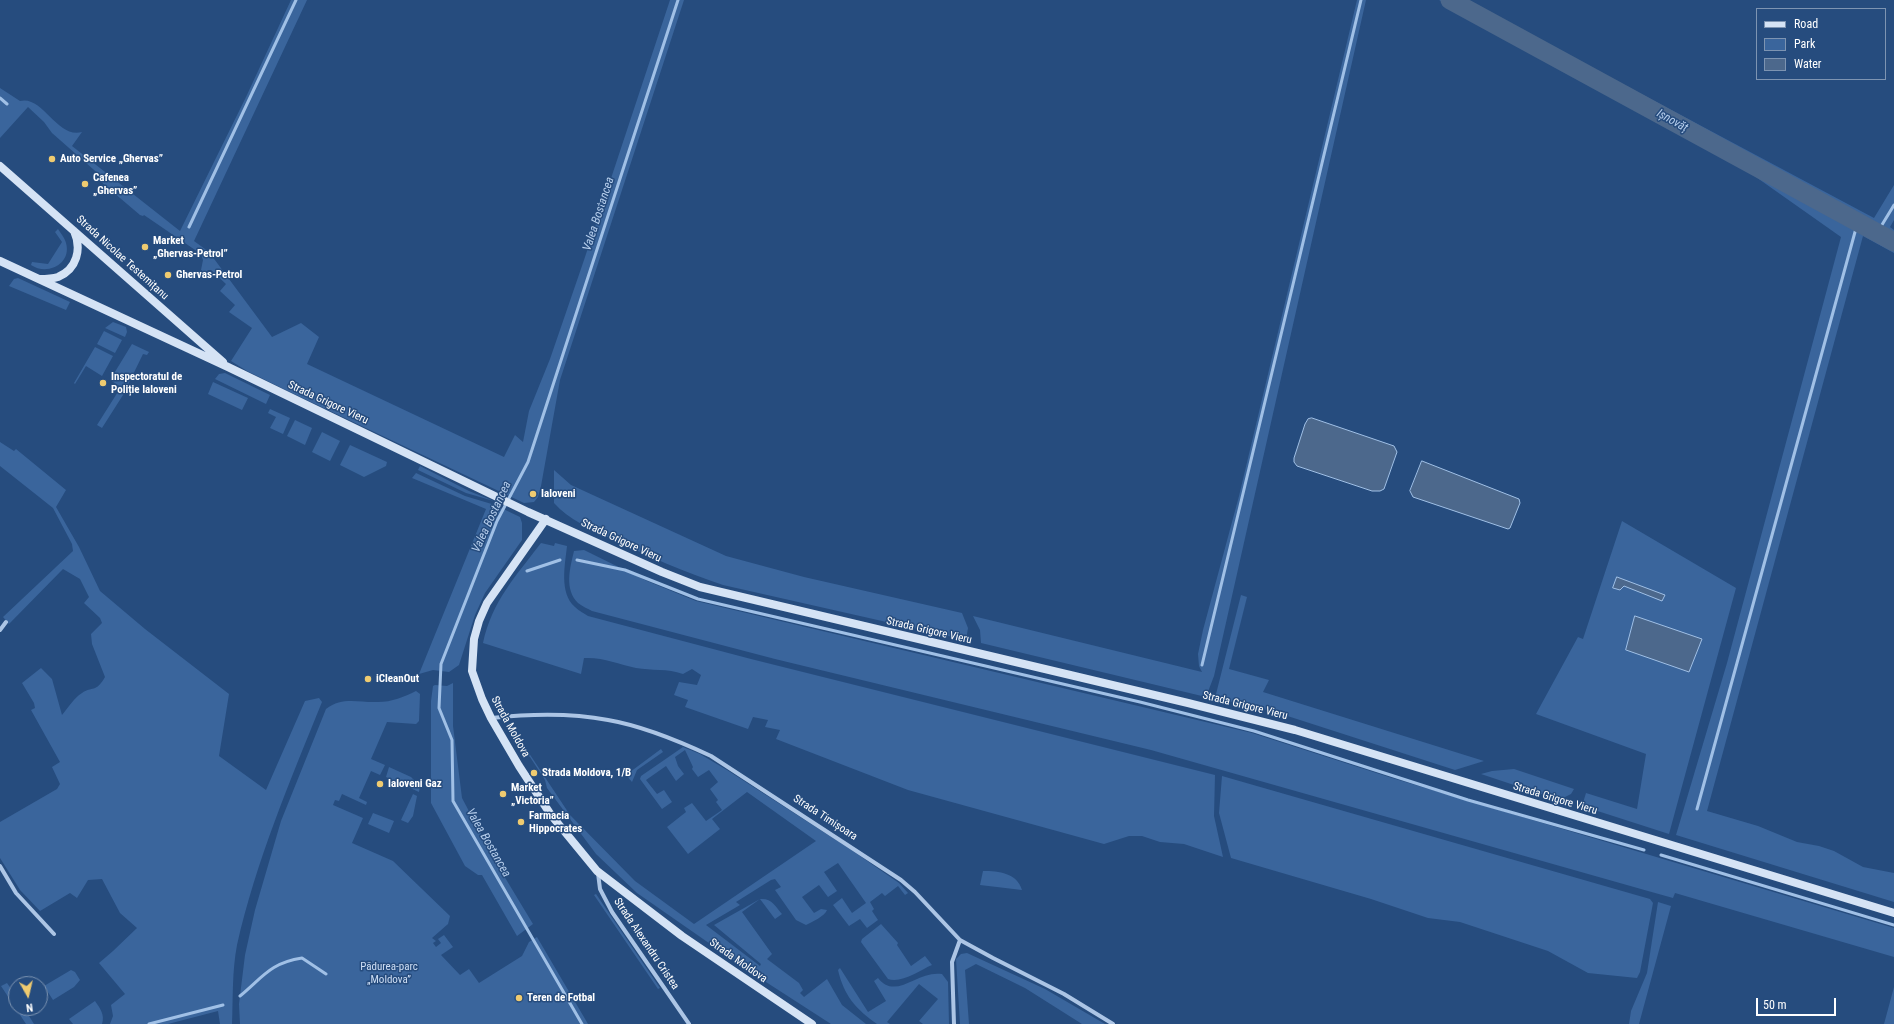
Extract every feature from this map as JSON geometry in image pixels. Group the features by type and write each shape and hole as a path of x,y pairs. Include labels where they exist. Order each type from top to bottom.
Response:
{"main road":[{"name":"Strada Nicolae Testemițanu","path":"0,166 228,367"},
{"path":"39,279 57,278 67,272 75,263 78,251 78,240 73,229"},
{"name":"Strada Grigore Vieru","path":"0,262 228,367 528,512 662,572 700,587 1188,703 1295,730 1894,913"},
{"name":"Strada Moldova","path":"546,519 487,603 478,621 474,639 472,671 482,699 491,718 519,766 551,815 597,871 682,936 812,1024"}],"street":[{"path":"0,630 6,622"},
{"name":"Strada Timișoara","path":"491,718 562,716 609,720 667,738 711,756 901,880 915,892 960,940 1064,994 1113,1024"},
{"path":"0,866 16,893 54,934"},
{"name":"Strada Alexandru Cristea","path":"597,871 600,889 606,901 689,1024"},
{"path":"954,1024 952,962 960,940"}],"green space":[{"path":"291,0 307,0 194,241 209,252 272,337 301,323 319,337 307,364 504,457 515,435 523,442 529,411 550,359 584,260 670,0 684,0 560,380 541,486 538,497 534,502 524,503 292,393 247,371 231,361 252,328 229,312 235,305 220,291 226,284 211,270 208,270 205,273 201,270 203,260 201,254 144,215 140,215 100,181 102,177 52,133 44,122 28,107 0,138 0,88 20,101 28,101 36,104 57,124 65,129 73,132 82,132 72,146 180,231 246,97"},
{"path":"1357,0 1366,0 1214,676 1206,697 981,643 980,630 973,616 1202,672 1199,666 1198,654 1203,630 1239,496"},
{"path":"1439,0 1465,0 1874,218 1894,185 1894,220 1890,227 1894,230 1894,253 1863,236 1707,811 1758,826 1797,842 1819,846 1834,851 1863,867 1894,873 1894,902 1676,835 1727,663 1841,237 1746,170 1555,66"},
{"path":"58,229 64,238 67,250 62,262 57,266 44,269 31,265 32,262 48,264 62,242 55,232"},
{"path":"18,278 70,302 66,310 9,286 14,279"},
{"path":"113,322 126,327 127,332 125,337 105,328"},
{"path":"104,331 122,340 115,353 97,344"},
{"path":"132,344 149,352 147,355 143,354 123,395 102,428 97,425 121,387 110,380"},
{"path":"95,347 113,356 102,376 86,366 75,384 74,383"},
{"path":"225,373 270,395 266,404 215,379 219,374"},
{"path":"213,382 248,398 242,410 208,394"},
{"path":"270,409 290,418 283,434 270,428 276,417 268,413"},
{"path":"295,420 312,428 305,445 287,436"},
{"path":"322,432 340,441 330,461 312,452"},
{"path":"0,442 14,451 16,449 66,490 56,507 79,547 100,591 145,629 229,694 219,756 266,790 305,701 319,698 322,702 264,852 245,914 235,955 232,1024 220,1024 218,1011 168,1024 110,1024 113,1016 111,1005 125,994 99,963 137,928 120,913 102,879 88,880 77,898 70,893 40,911 20,890 0,858 0,822 57,789 60,784 52,767 60,762 31,710 35,708 34,703 22,683 41,668 52,679 62,715 79,695 99,685 105,677 92,644 91,634 102,623 100,618 84,603 89,597 80,579 63,569 9,624 3,617 73,551 72,544 53,508 0,466"},
{"path":"350,445 387,462 386,466 364,477 340,465"},
{"path":"420,466 469,491 494,501 466,493 418,470"},
{"path":"554,470 571,485 726,556 804,577 962,613 968,628 966,640 723,585 695,575 624,545 587,527 566,514 554,503"},
{"path":"416,473 465,496 495,505 520,517 522,523 522,540 485,593 475,615 459,665 449,672 433,670 419,674 486,509 412,478"},
{"path":"1622,521 1736,588 1669,834 1582,806 1586,793 1637,809 1646,754 1536,714 1578,637 1583,639"},
{"path":"541,543 554,546 555,543 567,546 564,578 567,594 575,607 588,616 751,659 1215,775 1214,816 1223,857 1184,844 1160,842 1142,836 1129,836 1104,844 908,790 776,739 780,730 765,727 768,720 753,717 748,729 685,707 688,700 674,695 679,682 697,685 701,675 692,669 683,674 671,671 642,669 610,661 584,658 581,674 483,643 492,614 514,578"},
{"path":"584,550 647,581 696,601 1252,733 1392,778 1894,928 1894,957 1675,893 1673,898 1151,750 775,659 592,611 578,603 571,591 569,578 574,551"},
{"path":"1241,595 1247,597 1229,669 1269,680 1263,692 1484,761 1455,770 1272,711 1215,698"},
{"path":"453,683 453,726 462,798 498,866 533,924 517,936 482,875 478,875 465,866 431,803 431,701 433,686 447,686"},
{"name":"Pădurea-parc „Moldova”","path":"416,691 420,694 419,721 416,724 387,722 371,759 385,765 380,775 371,771 359,798 367,802 366,805 342,794 339,801 335,800 333,805 363,818 352,843 393,861 450,916 448,924 432,938 436,941 433,943 436,947 441,943 438,939 444,935 453,947 441,955 460,975 469,969 479,983 522,956 529,942 537,937 588,1024 240,1024 239,1004 245,955 255,910 281,821 326,709 332,705 345,701 383,702 393,700"},
{"path":"509,723 570,815 635,881 694,924 816,841 747,792 712,819 720,829 688,854 667,827 686,812 684,808 692,803 706,821 722,810 716,802 718,800 710,789 718,782 709,770 698,777 692,769 693,767 685,750 675,757 678,766 684,774 676,781 666,766 646,780 657,794 664,790 672,802 662,809 640,779 641,776 683,747 700,754 727,770 850,849 899,883 908,893 905,895 898,886 885,896 882,893 870,902 874,909 872,911 878,920 867,928 860,919 849,926 833,905 842,898 852,913 866,903 838,863 824,872 837,891 828,897 819,885 802,897 814,913 821,909 827,910 815,921 806,925 796,920 775,890 781,887 775,879 736,902 740,905 706,925 760,966 761,964 714,925 760,899 742,912 772,954 767,959 799,983 803,990 800,993 804,997 827,979 842,1005 866,1024 831,1024 752,973 637,893 596,854 547,788 545,780 530,757 523,752 506,725"},
{"path":"661,749 663,752 637,770 632,782 626,775"},
{"path":"389,767 411,777 420,786 419,792 386,777"},
{"path":"1514,769 1574,789 1571,794 1559,800 1481,774 1492,771"},
{"path":"1222,776 1650,899 1653,903 1640,972 1637,978 1588,973 1548,951 1460,922 1428,918 1371,899 1231,858 1219,813"},
{"path":"413,794 417,796 413,816 408,823 401,820"},
{"path":"373,813 394,821 389,833 368,824"},
{"path":"983,871 1007,874 1020,884 1022,890 980,885"},
{"path":"596,894 660,988 658,989 594,895"},
{"path":"760,899 770,901 782,914 775,919"},
{"path":"1658,902 1671,906 1639,1024 1629,1024 1631,1011 1647,973"},
{"path":"881,924 898,943 897,945 911,966 925,956 932,965 899,980 888,979 861,942 862,939"},
{"path":"967,953 1045,989 1105,1024 1082,1024 1025,988 976,964 965,970 969,1024 960,1024 956,959 961,954"},
{"path":"840,968 868,1012 886,1001 874,981 878,978 885,984 892,987 900,986 924,976 942,974 948,982 949,1024 923,1024 919,1021 938,999 919,984 887,1022 890,1024 877,1024 863,1013 847,995 838,970"},
{"path":"71,970 75,972 80,980 74,987 53,1000 48,992 48,984"},
{"path":"7,983 8,984 8,997 1,986"},
{"path":"1894,987 1894,1024 1884,1024"},
{"path":"95,1001 102,1015 102,1024 73,1024 69,1019"},
{"path":"21,1016 29,1016 34,1024 26,1024"}],"water":[{"path":"1312,418 1394,446 1397,452 1384,489 1380,491 1372,491 1297,466 1294,462 1294,458 1305,424 1308,419"},
{"path":"1422,461 1519,499 1520,503 1510,528 1508,529 1413,497 1410,491"},
{"path":"1617,577 1665,595 1662,601 1624,586 1620,590 1613,588"},
{"path":"1635,616 1702,639 1689,672 1626,650"}],"waterway":[{"path":"189,227 296,0"},
{"name":"Valea Bostancea","path":"582,1024 453,801 452,740 439,708 441,664 497,521 528,462 678,0"},
{"path":"1202,665 1361,0"},
{"name":"Ișnovăț","path":"1450,0 1894,242"},
{"path":"0,98 7,104"},
{"path":"1877,233 1894,205"},
{"path":"1697,809 1858,221"},
{"path":"527,571 560,560"},
{"path":"577,560 625,570 698,599 1140,702 1254,731 1468,800 1644,850"},
{"path":"1661,855 1894,925"},
{"path":"240,996 274,967 291,960 302,958 326,974"},
{"path":"149,1024 223,1005"}],"place":[{"name":"Auto Service „Ghervas”","path":"52,159"},
{"name":"Cafenea „Ghervas”","path":"85,184"},
{"name":"Market „Ghervas-Petrol”","path":"145,247"},
{"name":"Ghervas-Petrol","path":"168,275"},
{"name":"Inspectoratul de Poliție Ialoveni","path":"103,383"},
{"name":"Ialoveni","path":"533,494"},
{"name":"iCleanOut","path":"368,679"},
{"name":"Strada Moldova, 1/B","path":"534,773"},
{"name":"Ialoveni Gaz","path":"380,784"},
{"name":"Market „Victoria”","path":"503,794"},
{"name":"Farmacia Hippocrates","path":"521,822"},
{"name":"Teren de Fotbal","path":"519,998"}]}
